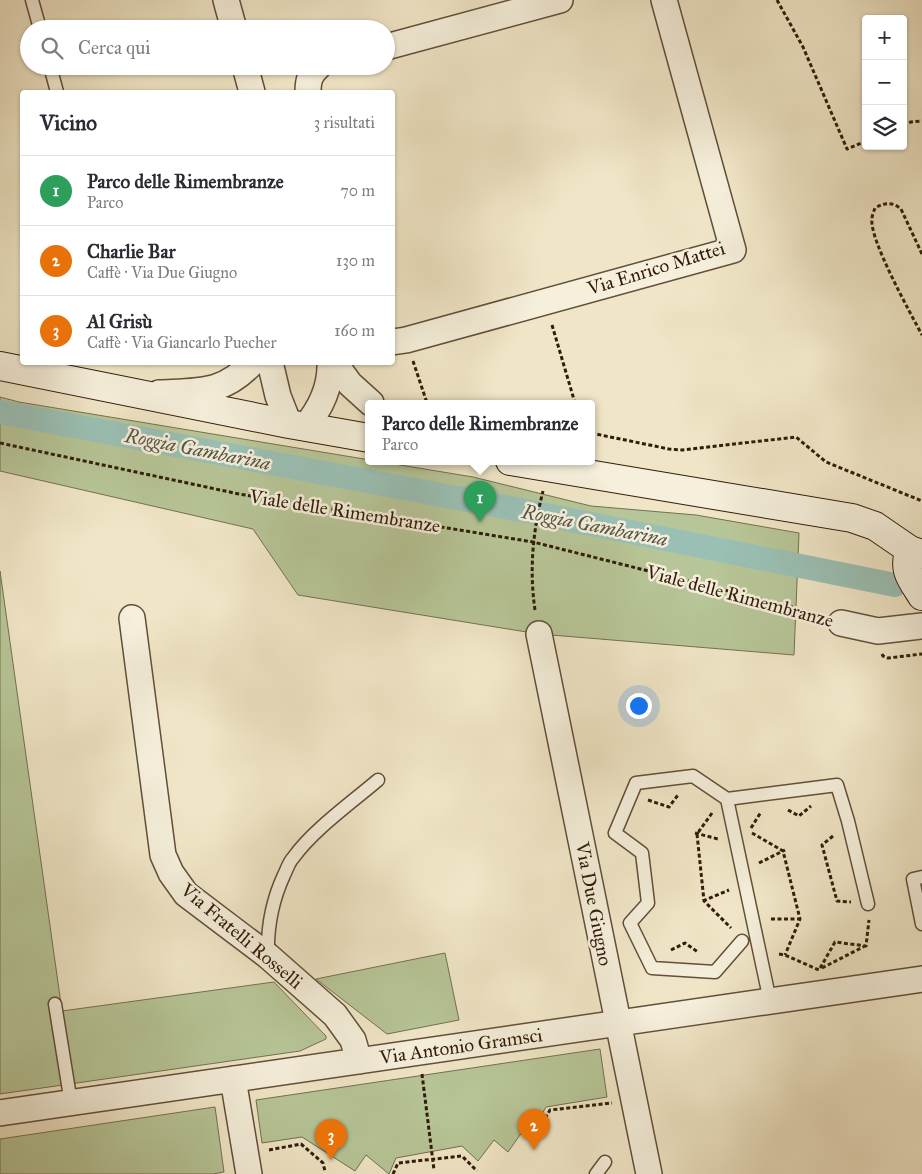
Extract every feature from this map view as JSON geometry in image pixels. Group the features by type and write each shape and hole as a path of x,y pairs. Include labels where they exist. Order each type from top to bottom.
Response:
{"street":[{"path":"226,0 232,20"},
{"path":"395,45 560,0"},
{"name":"Via Enrico Mattei","path":"399,341 733,250 664,0"},
{"path":"247,75 251,90"},
{"path":"308,90 310,75"},
{"path":"139,394 209,390 225,385 243,373 250,365"},
{"path":"271,365 278,396 297,426"},
{"path":"297,426 313,418 325,396 330,365"},
{"path":"336,365 350,384 368,400"},
{"path":"0,366 297,426 365,437"},
{"path":"534,465 852,518 874,526 918,549 906,560 908,574 922,596"},
{"name":"Via Fratelli Rosselli","path":"132,618 163,855 171,873 186,894 268,956 335,1015 353,1040 359,1061"},
{"name":"Viale delle Rimembranze","path":"841,623 878,631 922,626"},
{"name":"Via Due Giugno","path":"539,634 649,1174"},
{"name":"Via Antonio Gramsci","path":"0,1113 922,979"},
{"path":"233,1079 248,1164"}],"lane":[{"path":"32,0 37,20"},
{"path":"52,75 56,90"},
{"path":"738,936 715,972 652,968 630,922 648,903 642,853 615,833 636,784 693,776 727,800 770,1001"},
{"path":"268,956 267,938 270,916 279,886 292,858 315,834 378,780"},
{"path":"727,800 837,785 848,821 868,904"},
{"path":"922,877 913,879 922,924"},
{"path":"55,1004 71,1103"},
{"path":"596,1174 605,1162"}],"path":[{"path":"777,0 803,47 847,149 862,143"},
{"path":"907,124 922,121"},
{"path":"922,254 901,209 891,203 880,205 876,208 871,220 875,236 894,281 922,335"},
{"path":"545,300 574,400"},
{"path":"399,341 426,400"},
{"path":"595,434 682,450 796,437 826,462 922,501"},
{"name":"Viale delle Rimembranze","path":"0,443 239,494 533,542 796,608 841,623"},
{"path":"539,634 532,592 531,562 541,500"},
{"path":"646,799 669,807 680,792"},
{"path":"784,808 799,816 812,806"},
{"path":"750,840 749,831 764,807"},
{"path":"714,810 696,834 703,901 738,936"},
{"path":"749,831 784,850 802,919 785,955"},
{"path":"696,834 726,841"},
{"path":"834,835 822,845 837,901 868,904 870,908 866,946"},
{"path":"754,857 755,865 784,850"},
{"path":"703,901 733,888"},
{"path":"766,919 802,919"},
{"path":"819,970 835,942 866,946"},
{"path":"663,955 685,943 699,953"},
{"path":"819,970 866,946"},
{"path":"773,954 785,955 819,970"},
{"path":"419,1052 434,1170"},
{"path":"535,1136 550,1110 634,1100"},
{"path":"248,1164 301,1144 323,1163 325,1171"},
{"path":"393,1174 398,1163 462,1156 477,1171"}],"green space":[{"path":"0,397 19,402 365,459 365,465 400,465 473,477 591,506 696,515 799,533 794,655 539,634 298,595 253,529 0,471"},
{"path":"0,571 62,1011 274,982 326,1036 326,1039 300,1051 0,1094"},
{"path":"445,953 459,1020 387,1034 316,979"},
{"path":"600,1049 607,1097 546,1107 533,1129 527,1125 508,1152 494,1140 478,1161 462,1146 396,1158 389,1174 366,1155 355,1171 302,1137 262,1143 256,1100"},
{"path":"215,1107 224,1172 213,1174 0,1174 0,1139"}],"waterway":[{"name":"Roggia Gambarina","path":"0,412 516,509 895,585"}],"place":[{"name":"Parco delle Rimembranze","path":"480,522"},
{"name":"Charlie Bar","path":"534,1150"},
{"name":"Al Grisù","path":"331,1160"}]}
